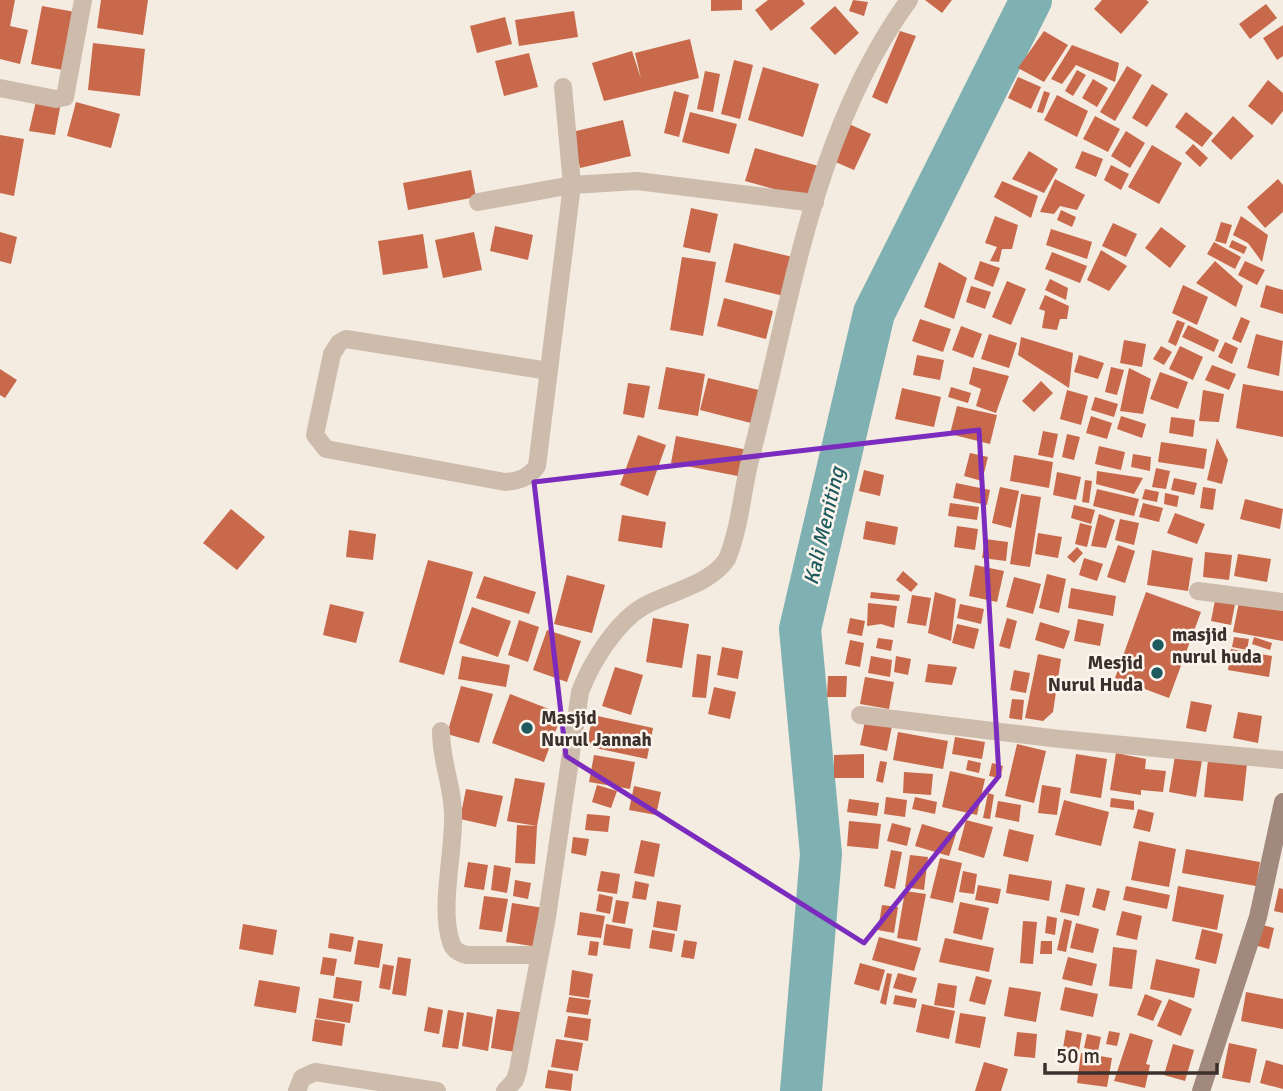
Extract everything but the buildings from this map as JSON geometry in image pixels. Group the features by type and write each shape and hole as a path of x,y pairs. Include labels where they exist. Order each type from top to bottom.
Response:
{"street":[{"path":"0,88 56,99 65,97 83,0"},
{"path":"505,1091 517,1075 539,955 580,692 590,666 638,610 707,578 727,559 805,231 856,87 891,24 909,0"},
{"path":"549,371 346,339 339,343 332,354 315,435 326,449 505,482 519,481 537,466 549,371 572,185 564,87"},
{"path":"478,202 572,185 637,181 815,203"},
{"path":"1198,591 1283,602"},
{"path":"860,715 1060,739 1283,760"},
{"path":"441,731 443,767 452,794 453,814 448,897 451,944 459,953 467,955 539,955"},
{"path":"1201,1091 1258,917 1283,802"},
{"path":"297,1091 302,1078 315,1072 437,1091"}],"highlighted area":[{"path":"979,430 999,776 864,943 566,756 534,482"}],"waterway":[{"name":"Kali Meniting","path":"801,1091 821,854 800,629 874,313 1031,0"}],"place":[{"name":"masjid nurul huda","path":"1158,645"},
{"name":"Mesjid Nurul Huda","path":"1157,673"},
{"name":"Masjid Nurul Jannah","path":"527,728"}]}
